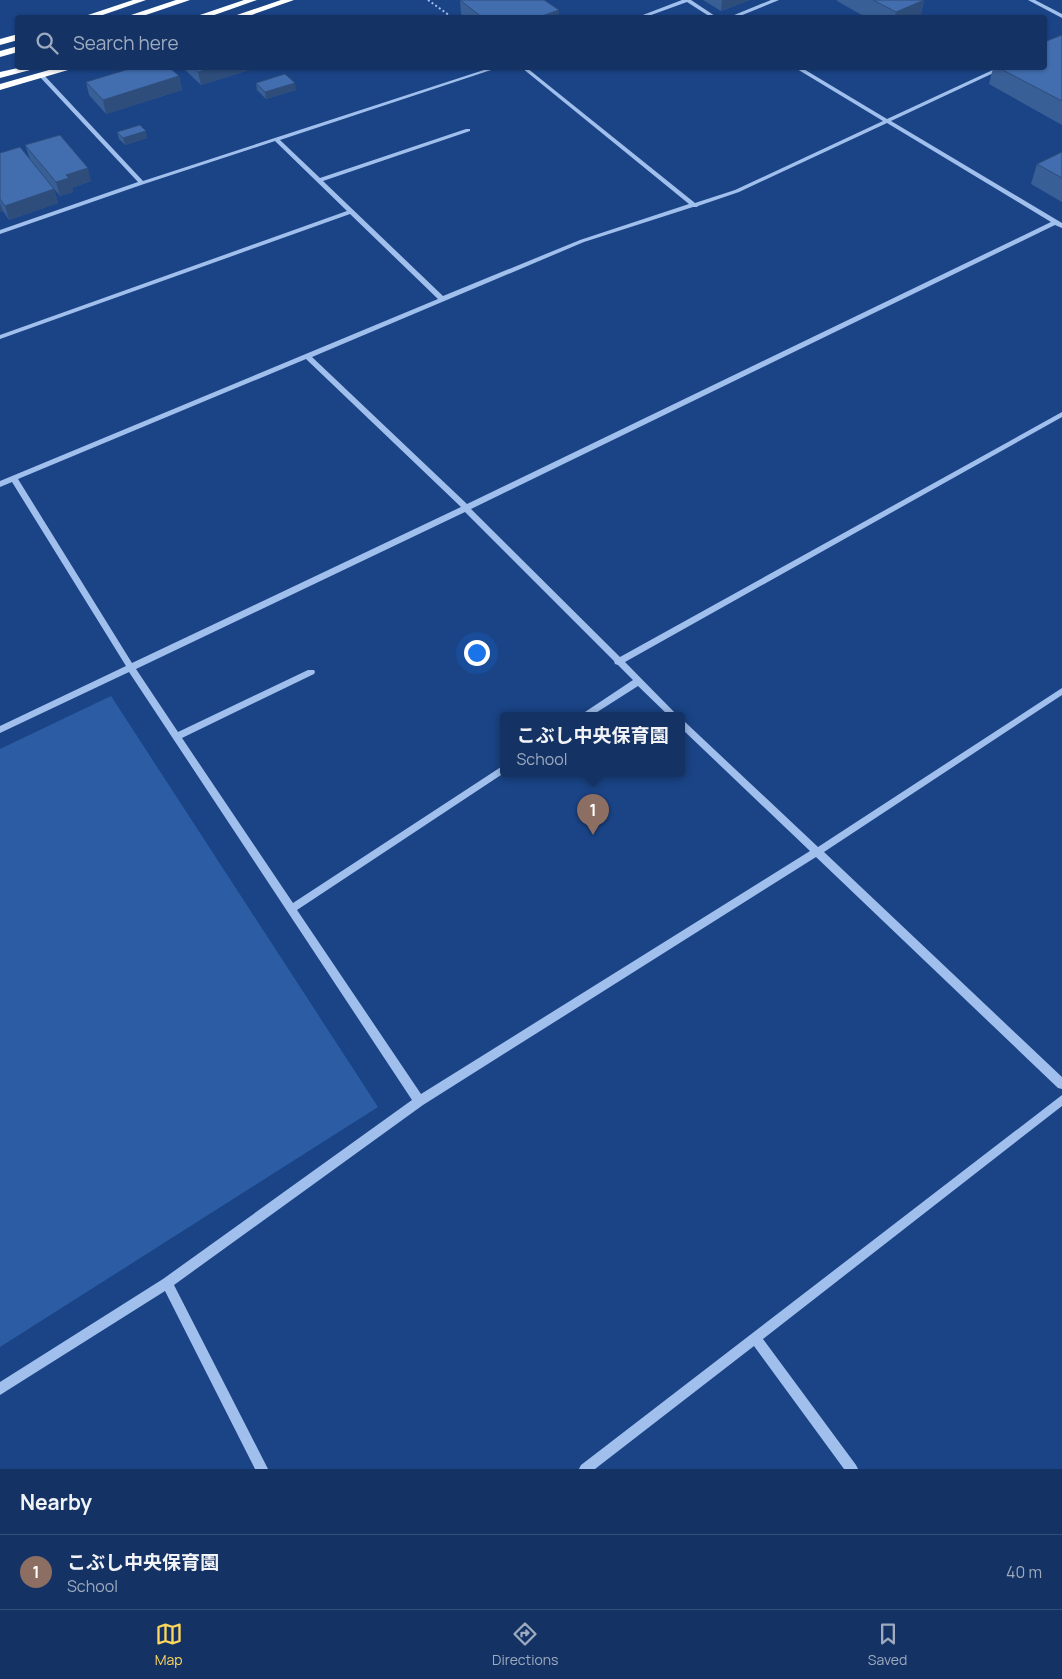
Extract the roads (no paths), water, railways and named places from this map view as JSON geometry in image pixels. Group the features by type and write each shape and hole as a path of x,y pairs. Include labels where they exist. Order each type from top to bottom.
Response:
{"highway":[{"path":"93,15 142,0"},
{"path":"136,15 186,0"},
{"path":"205,15 253,0"},
{"path":"242,15 290,0"},
{"path":"0,42 15,37"},
{"path":"0,54 15,50"},
{"path":"0,76 20,70"},
{"path":"0,87 58,70"}],"street":[{"path":"645,15 687,0 711,15"},
{"path":"737,15 776,0"},
{"path":"1031,0 1062,16"},
{"path":"0,232 142,183 488,70"},
{"path":"526,70 695,206"},
{"path":"802,70 1059,224"},
{"path":"0,484 582,241 737,191 996,70"},
{"path":"41,75 142,183"},
{"path":"319,180 468,130"},
{"path":"276,139 442,300"},
{"path":"0,337 350,212"},
{"path":"0,730 1059,224"},
{"path":"307,356 466,508 637,682 670,712"},
{"path":"618,662 1062,414"},
{"path":"14,479 131,668 419,1101"},
{"path":"177,736 311,672"},
{"path":"590,712 637,682"},
{"path":"0,1390 167,1283 419,1101 818,852 1062,691"},
{"path":"685,727 1062,1084"},
{"path":"291,909 500,772"},
{"path":"585,1469 1062,1100"},
{"path":"167,1283 262,1469"},
{"path":"755,1338 852,1469"}],"place":[{"name":"こぶし中央保育園","path":"593,835"}]}
